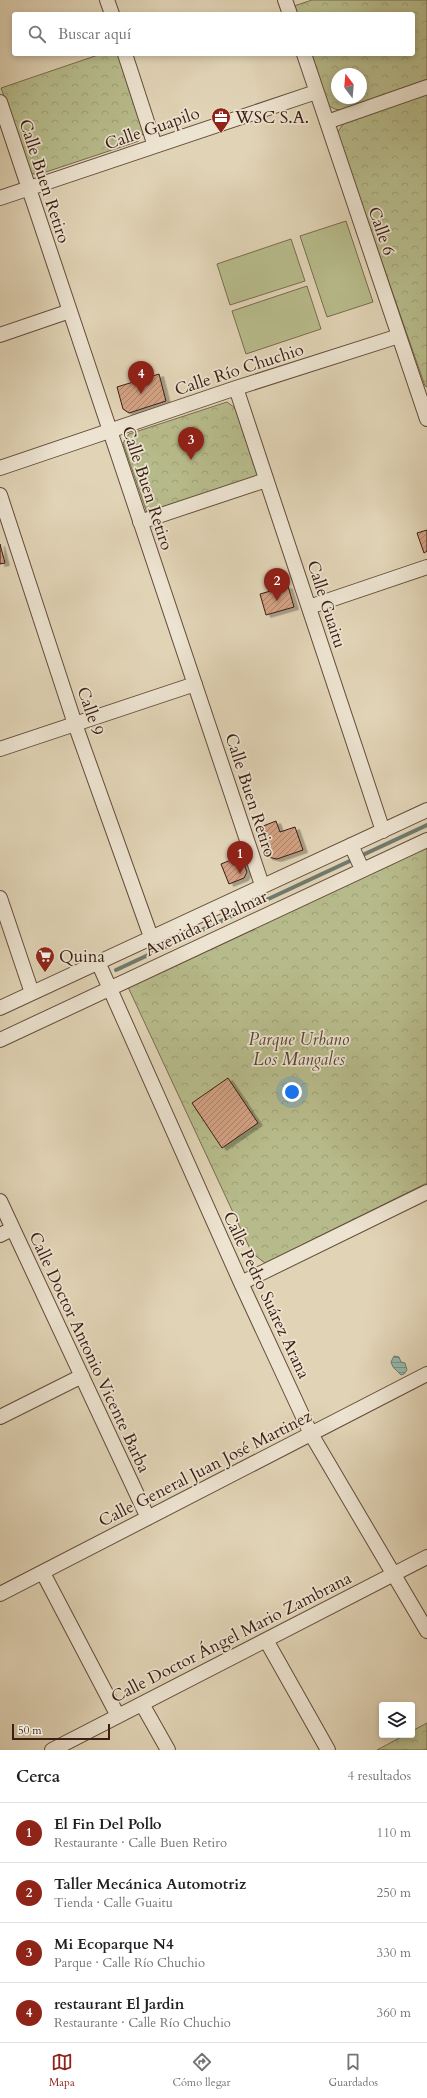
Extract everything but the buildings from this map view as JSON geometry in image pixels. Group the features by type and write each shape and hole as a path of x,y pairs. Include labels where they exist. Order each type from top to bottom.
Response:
{"street":[{"path":"107,0 111,12"},
{"path":"285,0 289,12"},
{"path":"126,56 155,146"},
{"name":"Calle 6","path":"305,56 399,336 425,405 427,419"},
{"path":"327,122 427,87"},
{"name":"Calle Guapilo","path":"0,198 316,92"},
{"name":"Calle Buen Retiro","path":"0,102 262,885"},
{"path":"0,335 70,311"},
{"name":"Calle Río Chuchio","path":"0,468 236,388 399,336"},
{"name":"Calle Guaitu","path":"236,388 383,831"},
{"path":"140,522 266,480"},
{"name":"Calle 9","path":"0,495 76,724 151,937"},
{"path":"309,607 427,567"},
{"path":"0,749 194,684"},
{"name":"Avenida El Palmar","path":"0,1040 109,989 356,857 383,831 427,810"},
{"name":"Avenida El Palmar","path":"0,1008 262,885 356,857 427,840"},
{"path":"0,898 32,993"},
{"name":"Calle Pedro Suárez Arana","path":"98,962 240,1283 311,1434 427,1631"},
{"path":"240,1283 427,1192"},
{"name":"Calle Doctor Antonio Vicente Barba","path":"0,1201 6,1232 82,1376 148,1518"},
{"name":"Calle General Juan José Martinez","path":"0,1594 427,1374"},
{"path":"0,1417 82,1376"},
{"name":"Calle Doctor Ángel Mario Zambrana","path":"52,1750 427,1557"},
{"path":"43,1573 118,1716"},
{"path":"266,1640 328,1750"},
{"path":"142,1704 168,1750"}],"green space":[{"path":"312,0 427,0 427,82 367,103 367,68 331,68 331,104 364,104 344,111 327,105 311,56 415,56 415,12 296,12 294,6"},
{"path":"95,56 120,56 144,132 139,141 37,175 31,173 1,88"},
{"path":"427,94 427,387 425,386 337,133 344,123"},
{"path":"346,221 373,302 327,317 300,236"},
{"path":"291,239 305,281 230,305 217,264"},
{"path":"307,286 321,329 246,354 232,311"},
{"path":"227,402 235,408 259,478 148,516 123,443 129,434"},
{"name":"Parque Urbano Los Mangales","path":"427,845 427,1183 265,1263 252,1253 128,987"},
{"path":"427,1723 427,1750 377,1750 399,1738 415,1738 415,1729"}],"water":[{"path":"394,1356 399,1357 401,1362 405,1363 407,1370 404,1374 401,1375 393,1367 391,1362"}],"waterway":[{"path":"116,970 427,825"}],"place":[{"name":"WSC S.A.","path":"221,134"},
{"name":"restaurant El Jardin","path":"141,394"},
{"name":"Mi Ecoparque N4","path":"191,460"},
{"name":"Taller Mecánica Automotriz","path":"277,601"},
{"name":"El Fin Del Pollo","path":"240,874"},
{"name":"Quina","path":"45,973"}]}
